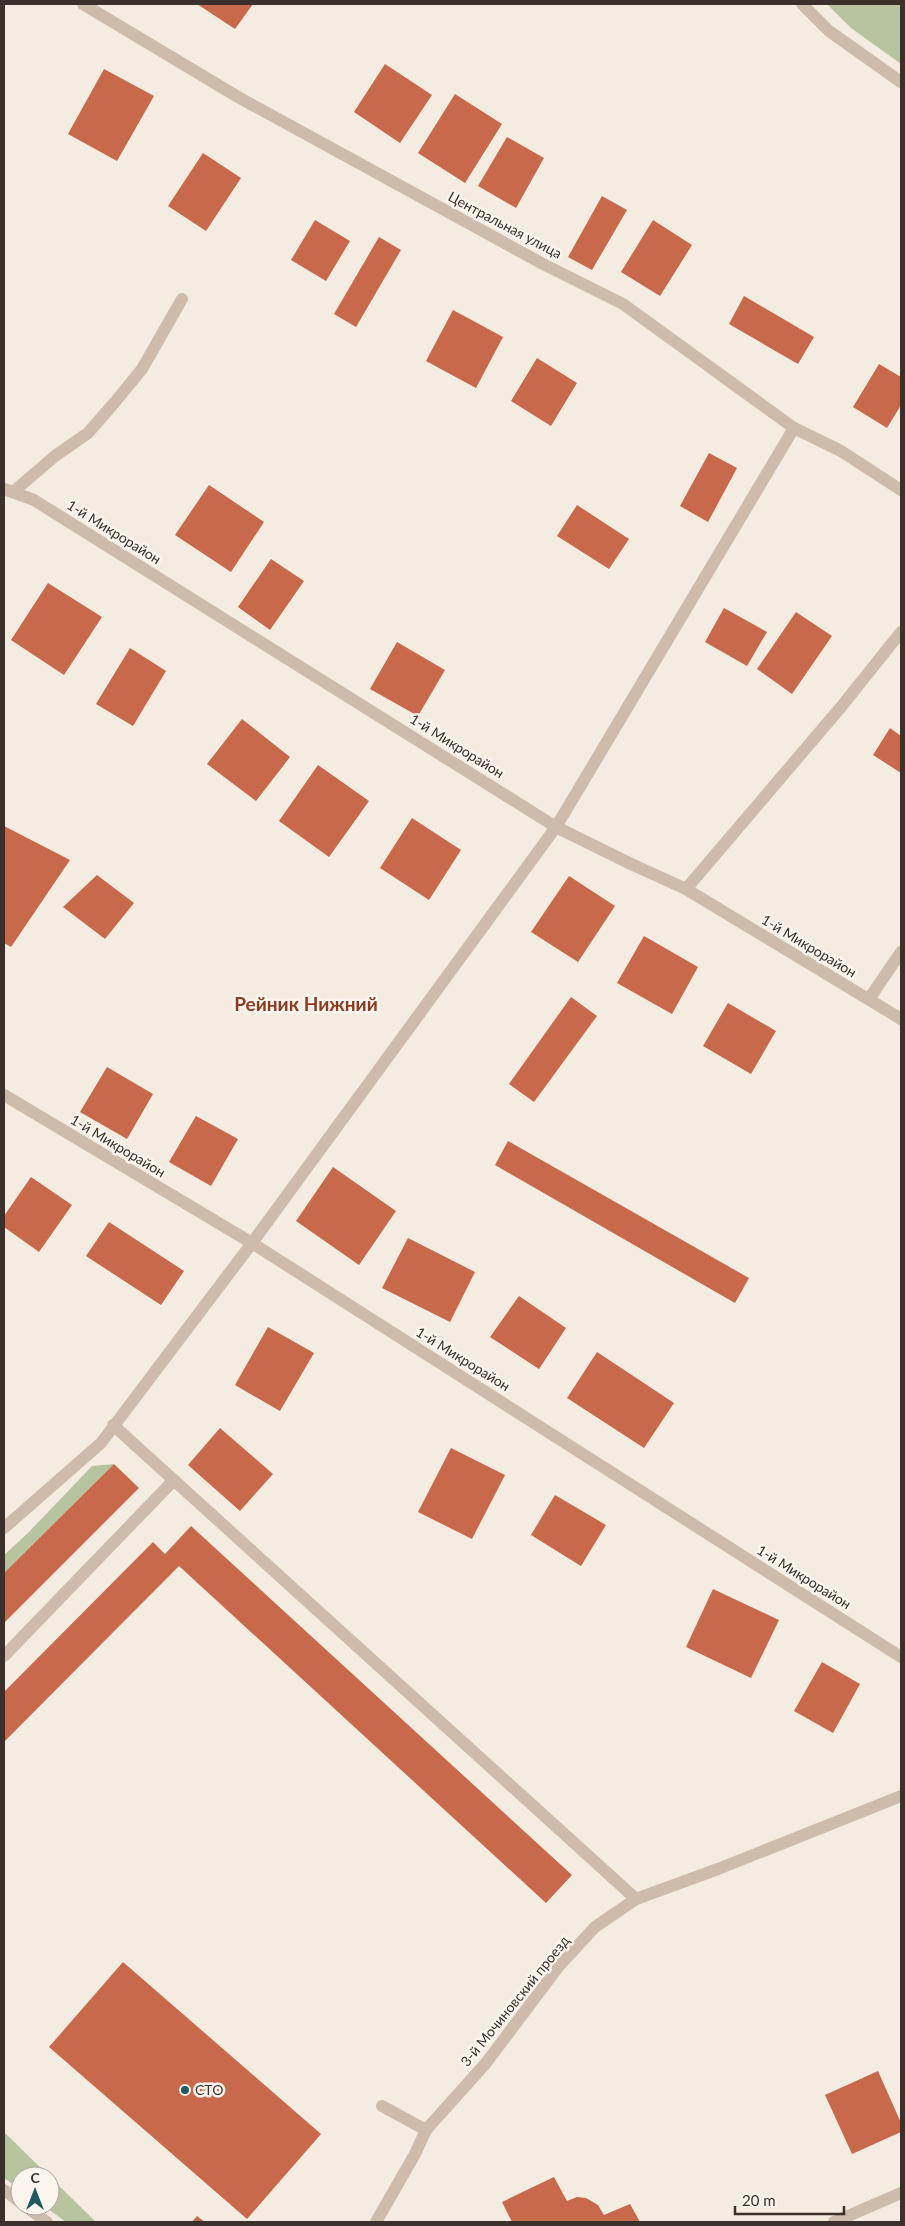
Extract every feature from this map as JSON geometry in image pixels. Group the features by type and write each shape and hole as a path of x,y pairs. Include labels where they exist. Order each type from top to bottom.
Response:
{"street":[{"name":"Центральная улица","path":"83,4 238,97 543,264 623,304 794,428 842,451 901,490"},
{"path":"802,4 829,31 901,82"},
{"path":"8,491 88,432 142,369 182,299"},
{"path":"4,1528 101,1443 252,1243 556,827 794,428"},
{"name":"1-й Микрорайон","path":"8,491 34,500 51,510 556,827 629,864 686,889 901,1019"},
{"path":"686,889 842,707 901,632"},
{"path":"869,999 901,952"},
{"name":"1-й Микрорайон","path":"4,1095 252,1243 901,1657"},
{"path":"113,1425 636,1899"},
{"path":"4,1656 174,1480"},
{"name":"3-й Мочиновский проезд","path":"376,2222 415,2154 426,2130 486,2063 558,1966 595,1927 636,1899 718,1869 901,1796"},
{"path":"382,2106 426,2130"},
{"path":"834,2222 901,2193"}],"green space":[{"path":"827,4 901,4 901,64 851,28"},
{"path":"114,1464 4,1573 4,1555 28,1533 92,1466"},
{"path":"4,2132 39,2166 10,2166 10,2182 4,2178"},
{"path":"60,2187 96,2222 66,2222 58,2216 60,2216"}],"building":[{"path":"197,4 253,4 235,29"},
{"path":"385,64 432,95 400,143 354,112"},
{"path":"104,69 154,96 117,161 68,134"},
{"path":"455,94 502,124 465,183 418,153"},
{"path":"507,137 544,158 516,208 478,186"},
{"path":"203,153 241,178 206,231 168,206"},
{"path":"602,196 627,210 592,270 568,257"},
{"path":"315,220 350,241 326,281 291,260"},
{"path":"653,220 692,245 660,296 621,272"},
{"path":"379,237 401,250 356,327 334,314"},
{"path":"744,296 814,337 798,364 729,324"},
{"path":"453,310 503,337 476,388 426,361"},
{"path":"537,358 577,383 551,426 511,401"},
{"path":"879,364 901,377 901,405 887,428 853,407"},
{"path":"709,453 737,468 708,522 680,506"},
{"path":"209,485 264,522 231,572 175,535"},
{"path":"577,505 629,539 609,569 557,536"},
{"path":"271,559 304,581 270,630 238,607"},
{"path":"48,583 102,617 64,675 11,640"},
{"path":"724,608 767,632 747,666 705,642"},
{"path":"796,612 832,636 792,694 757,669"},
{"path":"397,642 445,670 418,716 370,689"},
{"path":"130,648 166,671 133,726 96,704"},
{"path":"242,719 290,757 256,801 207,764"},
{"path":"890,728 901,736 901,773 873,755"},
{"path":"318,765 369,801 329,857 279,821"},
{"path":"412,818 461,850 429,900 380,868"},
{"path":"4,826 70,860 11,947 4,943"},
{"path":"97,875 134,903 105,939 63,907"},
{"path":"569,876 615,906 578,962 531,932"},
{"path":"644,936 698,967 672,1014 617,983"},
{"path":"571,997 597,1016 534,1102 509,1084"},
{"path":"728,1003 776,1031 751,1074 703,1046"},
{"path":"107,1067 153,1094 127,1139 80,1112"},
{"path":"196,1116 238,1139 211,1186 169,1162"},
{"path":"508,1141 749,1278 735,1303 495,1165"},
{"path":"333,1167 396,1211 359,1265 296,1221"},
{"path":"31,1177 72,1205 39,1252 4,1227 4,1216"},
{"path":"109,1222 184,1271 161,1305 86,1256"},
{"path":"408,1238 475,1272 450,1322 382,1288"},
{"path":"519,1296 566,1328 539,1369 490,1337"},
{"path":"268,1327 314,1353 280,1411 235,1385"},
{"path":"597,1352 674,1403 644,1448 567,1398"},
{"path":"220,1428 273,1474 240,1511 188,1465"},
{"path":"451,1448 505,1475 472,1539 418,1512"},
{"path":"114,1464 139,1488 4,1623 4,1573"},
{"path":"555,1495 606,1525 581,1566 531,1535"},
{"path":"191,1526 572,1875 546,1903 179,1566 4,1742 4,1692 153,1542 165,1554"},
{"path":"713,1589 779,1620 751,1678 686,1647"},
{"path":"822,1662 860,1684 833,1733 794,1711"},
{"name":"СТО","path":"123,1962 321,2134 247,2219 49,2047"},
{"path":"878,2071 901,2123 901,2132 852,2154 825,2095"},
{"path":"554,2177 567,2201 577,2197 586,2198 598,2205 604,2215 630,2204 640,2222 512,2222 502,2202"},
{"path":"197,2216 205,2222 192,2222"}],"place":[{"name":"СТО","path":"185,2090"}],"district":[{"name":"Рейник Нижний","path":"306,1004"}]}
